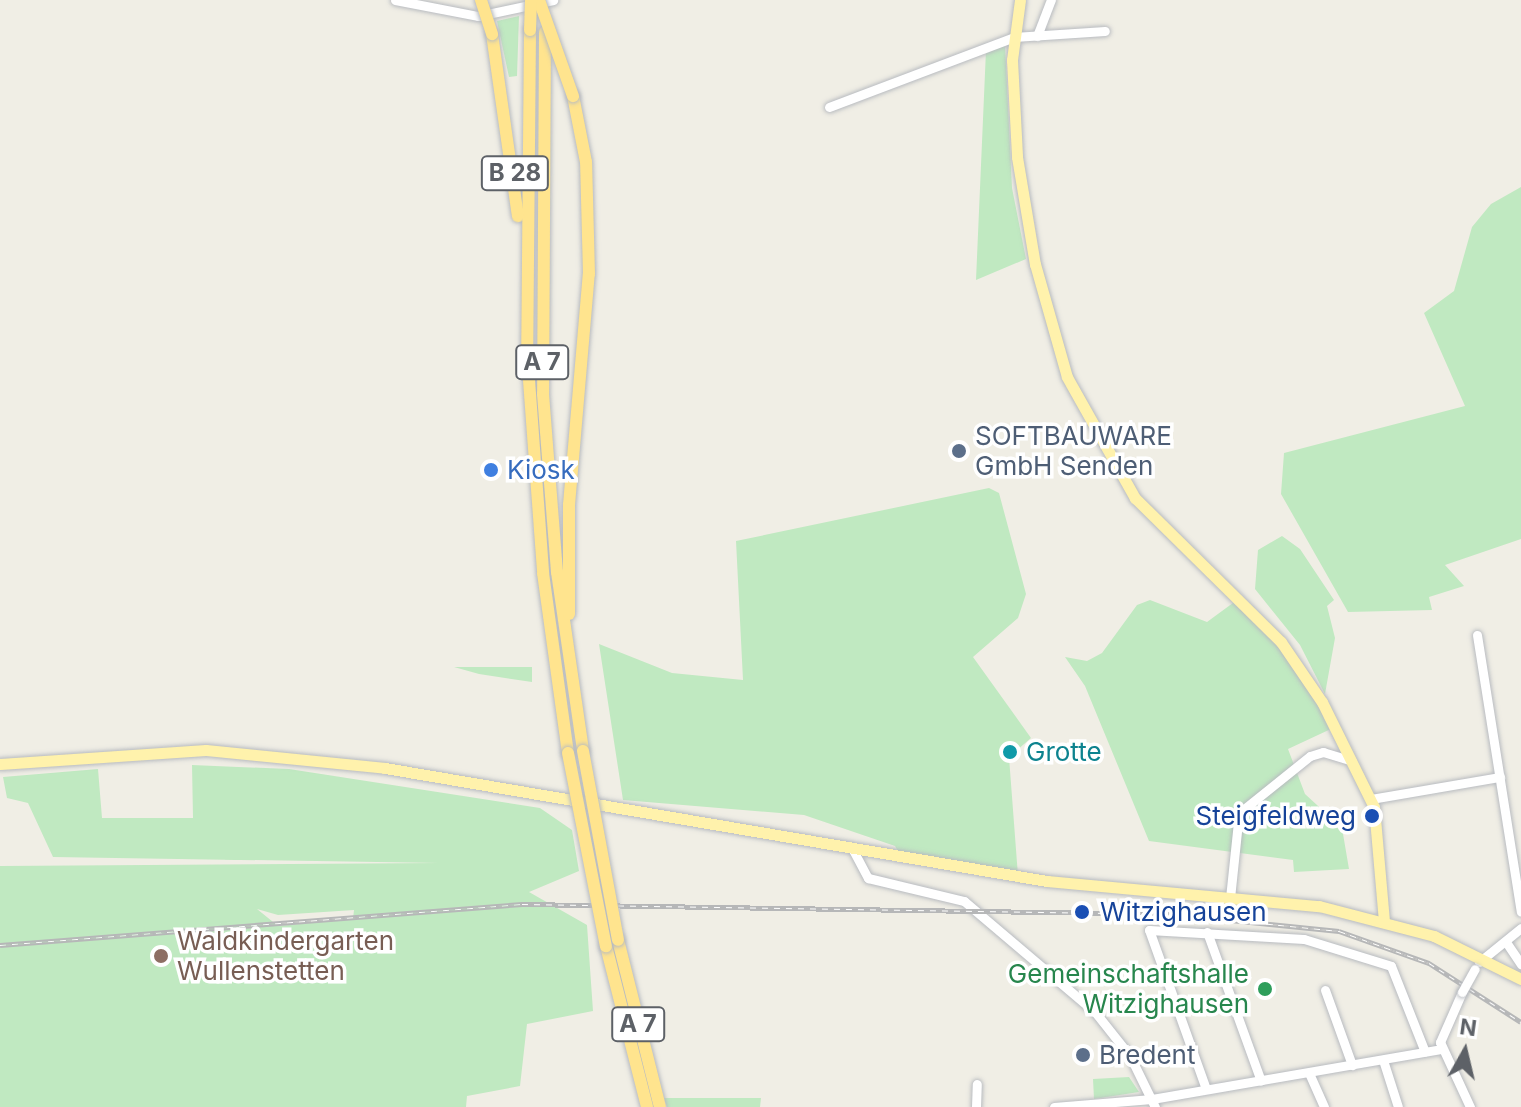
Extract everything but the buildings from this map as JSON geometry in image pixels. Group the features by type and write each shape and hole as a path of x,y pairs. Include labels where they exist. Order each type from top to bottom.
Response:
{"highway":[{"name":"B 28","path":"481,0 492,34 513,143 524,271"},
{"name":"A 7","path":"531,0 524,271 538,514 568,753 647,1107"},
{"name":"B 28","path":"539,0 573,96 586,162 589,260 569,505 572,690"},
{"name":"A 7","path":"546,0 543,394 572,690 612,943 660,1107"}],"main road":[{"path":"1020,0 1012,60 1017,157 1035,264 1084,413 1135,498 1281,642 1352,761 1371,799 1384,858 1384,921"},
{"path":"0,764 120,751 266,753 1047,881 1230,898 1384,921 1482,957 1521,979"}],"street":[{"path":"395,0 478,16 553,0"},
{"path":"1037,36 1051,0"},
{"path":"829,107 1014,37 1105,31"},
{"path":"1477,635 1521,912"},
{"path":"1230,898 1239,813 1310,756 1323,752 1352,761"},
{"path":"1371,799 1500,777"},
{"path":"853,850 868,878 964,901 1110,1028 1154,1103"},
{"path":"1470,1107 1441,1049 1462,992 1482,957 1521,928"},
{"path":"1206,1089 1149,930 1304,939 1391,966 1425,1052"},
{"path":"1207,932 1261,1081"},
{"path":"1506,942 1521,964"},
{"path":"1325,990 1352,1065"},
{"path":"1054,1107 1154,1103 1206,1089 1441,1049"},
{"path":"1383,1060 1398,1107"},
{"path":"1309,1073 1324,1107"},
{"path":"976,1107 977,1084"}],"green space":[{"path":"519,16 517,76 509,77 497,21"},
{"path":"1005,45 1012,188 1026,259 976,280 986,50"},
{"path":"1521,187 1521,539 1445,565 1464,586 1429,597 1432,610 1348,612 1281,494 1284,453 1465,406 1424,313 1454,291 1472,227 1491,204"},
{"path":"989,488 999,493 1026,594 1018,618 973,657 1031,738 1009,757 1018,876 901,857 895,846 804,815 623,800 599,644 672,673 743,680 736,541"},
{"path":"1282,536 1300,549 1334,600 1327,606 1335,638 1325,694 1300,645 1255,589 1258,550"},
{"path":"1150,600 1207,622 1237,600 1281,644 1333,728 1288,749 1305,794 1342,828 1349,869 1294,872 1293,860 1149,841 1085,686 1065,657 1087,661 1102,653 1137,605"},
{"path":"454,667 532,667 532,682 479,674"},
{"path":"192,765 289,769 540,808 572,830 579,871 529,892 587,925 593,1011 527,1024 520,1086 467,1096 466,1107 0,1107 0,866 439,863 53,857 28,803 7,798 3,777 98,769 102,818 193,818","holes":["257,909 278,915 354,910 353,919 278,926"]},
{"path":"1129,1077 1139,1092 1094,1099 1093,1079"},
{"path":"664,1098 761,1098 760,1107 667,1107"}],"railway":[{"path":"0,945 522,904 1171,914 1339,931 1429,963 1521,1022"}],"place":[{"name":"SOFTBAUWARE GmbH Senden","path":"959,451"},
{"name":"Kiosk","path":"491,470"},
{"name":"Grotte","path":"1010,752"},
{"name":"Steigfeldweg","path":"1372,816"},
{"name":"Witzighausen","path":"1082,912"},
{"name":"Waldkindergarten Wullenstetten","path":"161,956"},
{"name":"Gemeinschaftshalle Witzighausen","path":"1265,989"},
{"name":"Bredent","path":"1083,1055"}]}
